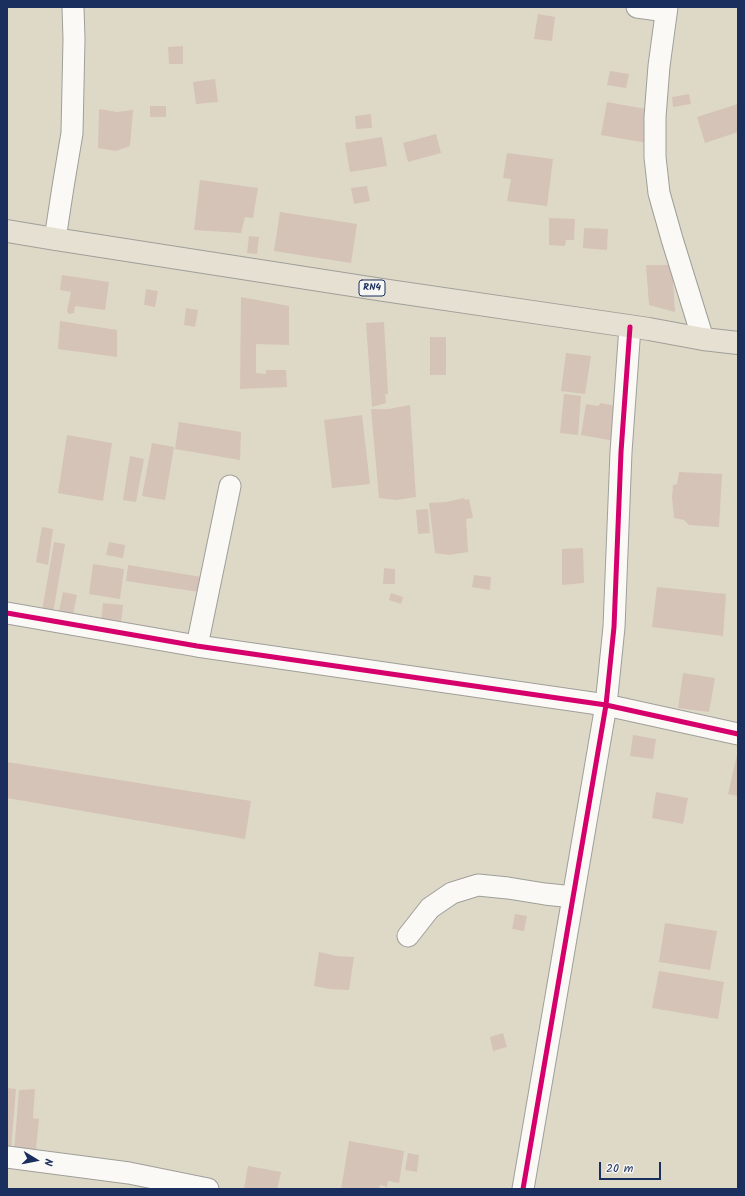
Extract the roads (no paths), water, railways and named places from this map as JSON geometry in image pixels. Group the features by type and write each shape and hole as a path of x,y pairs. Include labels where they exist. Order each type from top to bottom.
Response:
{"highway":[{"name":"RN4","path":"7,231 649,329 703,339 738,343"}],"street":[{"path":"55,239 72,132 74,39 73,7"},
{"path":"637,7 667,9 655,117 655,157 659,194 703,339"},
{"path":"523,1189 606,705 614,627 621,452 630,327"},
{"path":"197,646 230,486"},
{"path":"7,613 197,646 606,705 738,734"},
{"path":"408,936 430,908 452,893 478,885 573,897"},
{"path":"7,1157 129,1173 184,1187 208,1189"}]}
